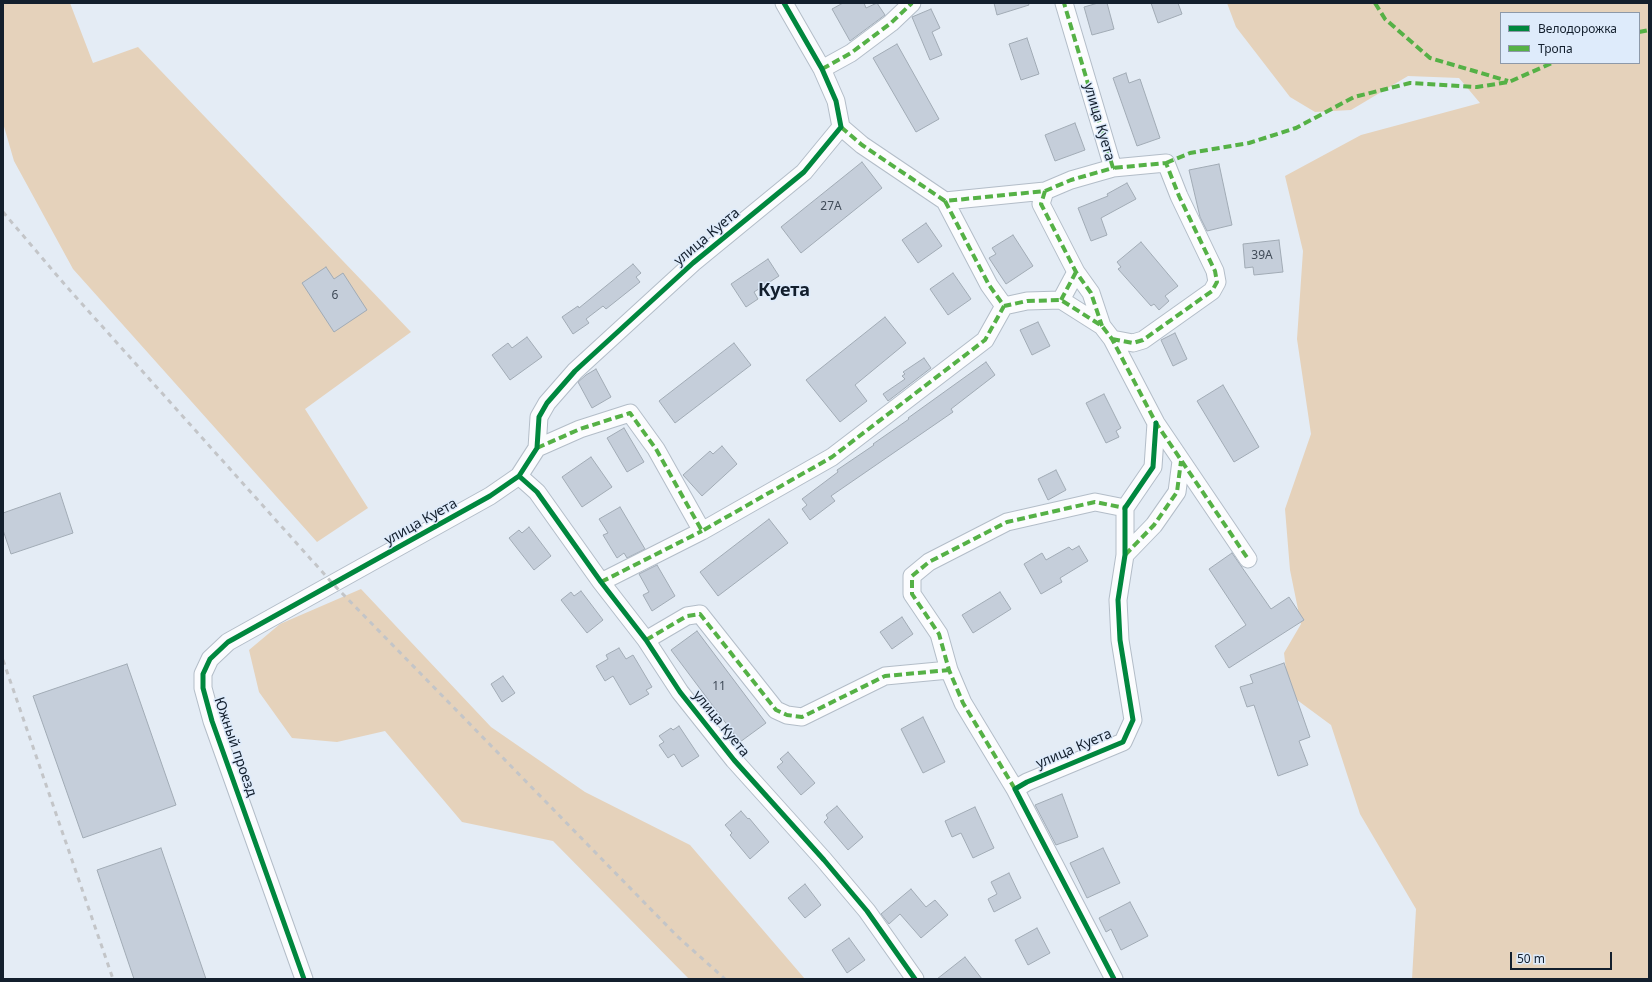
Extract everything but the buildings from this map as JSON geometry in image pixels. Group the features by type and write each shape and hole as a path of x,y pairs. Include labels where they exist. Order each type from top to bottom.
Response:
{"street":[{"path":"784,3 822,69 836,101 841,127 862,145 945,202 989,285 1004,306"},
{"path":"822,69 851,52 891,23 912,3"},
{"name":"улица Куета","path":"945,202 1045,191 1072,180 1113,168 1064,3"},
{"name":"улица Куета","path":"334,585 490,496 519,476 536,448 539,417 547,403 575,371 693,263 804,172 841,127"},
{"path":"601,582 702,531 832,457 985,340 1004,306 1027,301 1060,300 1107,333 1133,343 1143,340 1212,291 1217,282 1215,271 1166,163 1113,168"},
{"path":"1045,191 1041,204 1076,272 1091,293 1107,333 1156,423 1248,559"},
{"path":"1060,300 1076,272"},
{"path":"536,448 580,429 630,413 656,449 702,531"},
{"path":"1114,979 1015,789 962,703 939,634 912,594 912,576 929,562 1007,522 1095,502 1125,508 1153,467 1156,423"},
{"path":"1125,555 1154,525 1177,492 1181,461"},
{"name":"улица Куета","path":"519,476 537,492 601,582 646,640 680,692 734,760 824,860 862,905 916,979"},
{"name":"улица Куета","path":"1015,789 1027,782 1123,742 1133,720 1120,640 1118,600 1125,555 1125,508"},
{"name":"Южный проезд","path":"304,979 212,721 203,688 203,674 210,659 228,642 334,585"},
{"path":"646,640 687,616 700,614 776,710 787,715 802,717 885,676 950,670"}],"shaded area":[{"path":"3,3 70,3 93,63 138,47 411,332 305,409 368,508 317,542 73,269 14,161 3,123"},
{"path":"1227,3 1649,3 1649,979 1412,979 1416,909 1360,814 1331,725 1289,694 1284,653 1301,624 1290,570 1285,509 1311,434 1297,339 1303,251 1285,176 1361,135 1480,103 1459,78 1408,76 1351,110 1315,112 1290,97 1236,27"},
{"path":"361,589 491,727 585,792 690,845 805,979 689,979 553,841 462,822 385,731 337,742 292,738 259,692 249,650 280,624"}],"railway":[{"path":"3,212 66,286 334,585 677,936 725,979"},
{"path":"3,660 113,979"}],"marked path":[{"path":"822,69 851,53 891,23 912,3"},
{"path":"841,127 862,145 945,201 1045,191 1071,180 1113,168 1064,3"},
{"path":"1375,3 1385,19 1430,58 1508,81"},
{"path":"1640,32 1649,30"},
{"path":"1166,163 1190,153 1249,143 1296,128 1354,97 1410,83 1477,87 1509,82 1550,64"},
{"path":"1112,339 1133,343 1143,340 1212,291 1217,282 1215,271 1179,196 1166,163 1113,168"},
{"path":"1045,191 1041,204 1076,272 1091,293 1102,326"},
{"path":"945,201 989,285 1004,306 1027,301 1061,300 1102,326 1112,339 1156,423 1248,559"},
{"path":"1061,300 1076,272"},
{"path":"537,448 580,429 630,413 656,449 702,531 832,457 985,340 1004,306"},
{"path":"1125,555 1154,525 1177,492 1181,461"},
{"path":"1015,789 963,703 949,670 939,634 912,594 912,576 929,562 1007,522 1095,502 1125,508"},
{"path":"601,582 702,531"},
{"path":"646,640 687,616 700,614 776,710 787,715 802,717 885,676 949,670"}],"cycle path":[{"path":"304,979 212,721 203,688 203,674 210,659 228,642 490,496 519,476 537,448 539,417 547,403 575,371 693,263 804,172 841,127 836,101 822,69 784,3"},
{"path":"1114,979 1015,789 1027,782 1123,742 1133,720 1120,640 1118,600 1125,555 1125,508 1153,467 1156,423"},
{"path":"519,476 537,492 601,582 646,640 680,692 734,760 824,860 867,911 915,979"}],"district":[{"name":"Куета","path":"784,291"}]}
